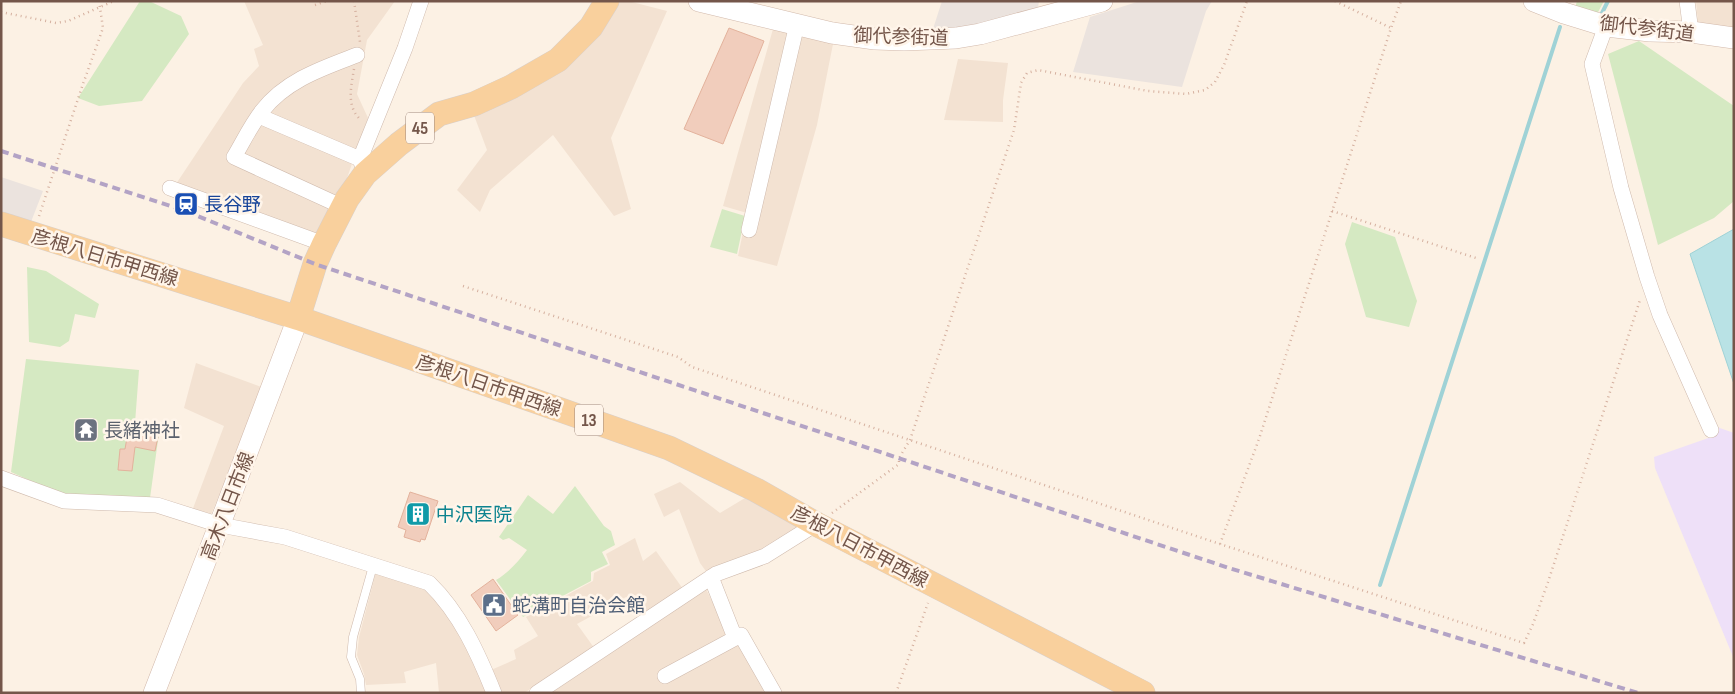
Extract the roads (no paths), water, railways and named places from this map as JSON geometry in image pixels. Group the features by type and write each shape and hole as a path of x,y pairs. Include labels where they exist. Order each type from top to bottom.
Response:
{"main road":[{"name":"45","path":"298,318 315,264 363,166 399,144 439,114 474,104 512,87 558,60 591,27 606,1"},
{"name":"彦根八日市甲西線","path":"1,224 298,318 669,448 756,490 816,524 1143,693"}],"street":[{"path":"260,116 363,166 421,1"},
{"name":"御代参街道","path":"699,1 832,32 875,39 956,38 1033,21 1102,1"},
{"name":"御代参街道","path":"1534,1 1606,26 1650,31 1691,32 1734,38"},
{"path":"1687,1 1691,32"},
{"path":"749,230 797,24"},
{"path":"1606,26 1592,64 1621,188 1660,315 1711,430"},
{"path":"343,207 234,157 260,116 280,92 310,73 357,55"},
{"path":"170,188 324,244"},
{"name":"高木八日市線","path":"154,693 298,318"},
{"path":"1,478 64,501 157,505 220,524 285,537 429,583 445,599 479,656 494,693"},
{"path":"537,693 716,574 765,556 816,524"},
{"path":"711,578 735,638"},
{"path":"665,676 741,635 774,693"}],"lane":[{"path":"361,693 360,679 351,656 353,637 373,566"}],"water":[{"path":"1734,229 1734,384 1690,254"}],"waterway":[{"path":"1601,15 1608,1"},
{"path":"1380,585 1560,27"}],"railway":[{"path":"1,151 183,210 315,264 1229,568 1638,693"}],"place":[{"name":"長谷野","path":"186,204"},
{"name":"長緒神社","path":"86,430"},
{"name":"中沢医院","path":"418,514"},
{"name":"蛇溝町自治会館","path":"494,605"}]}
